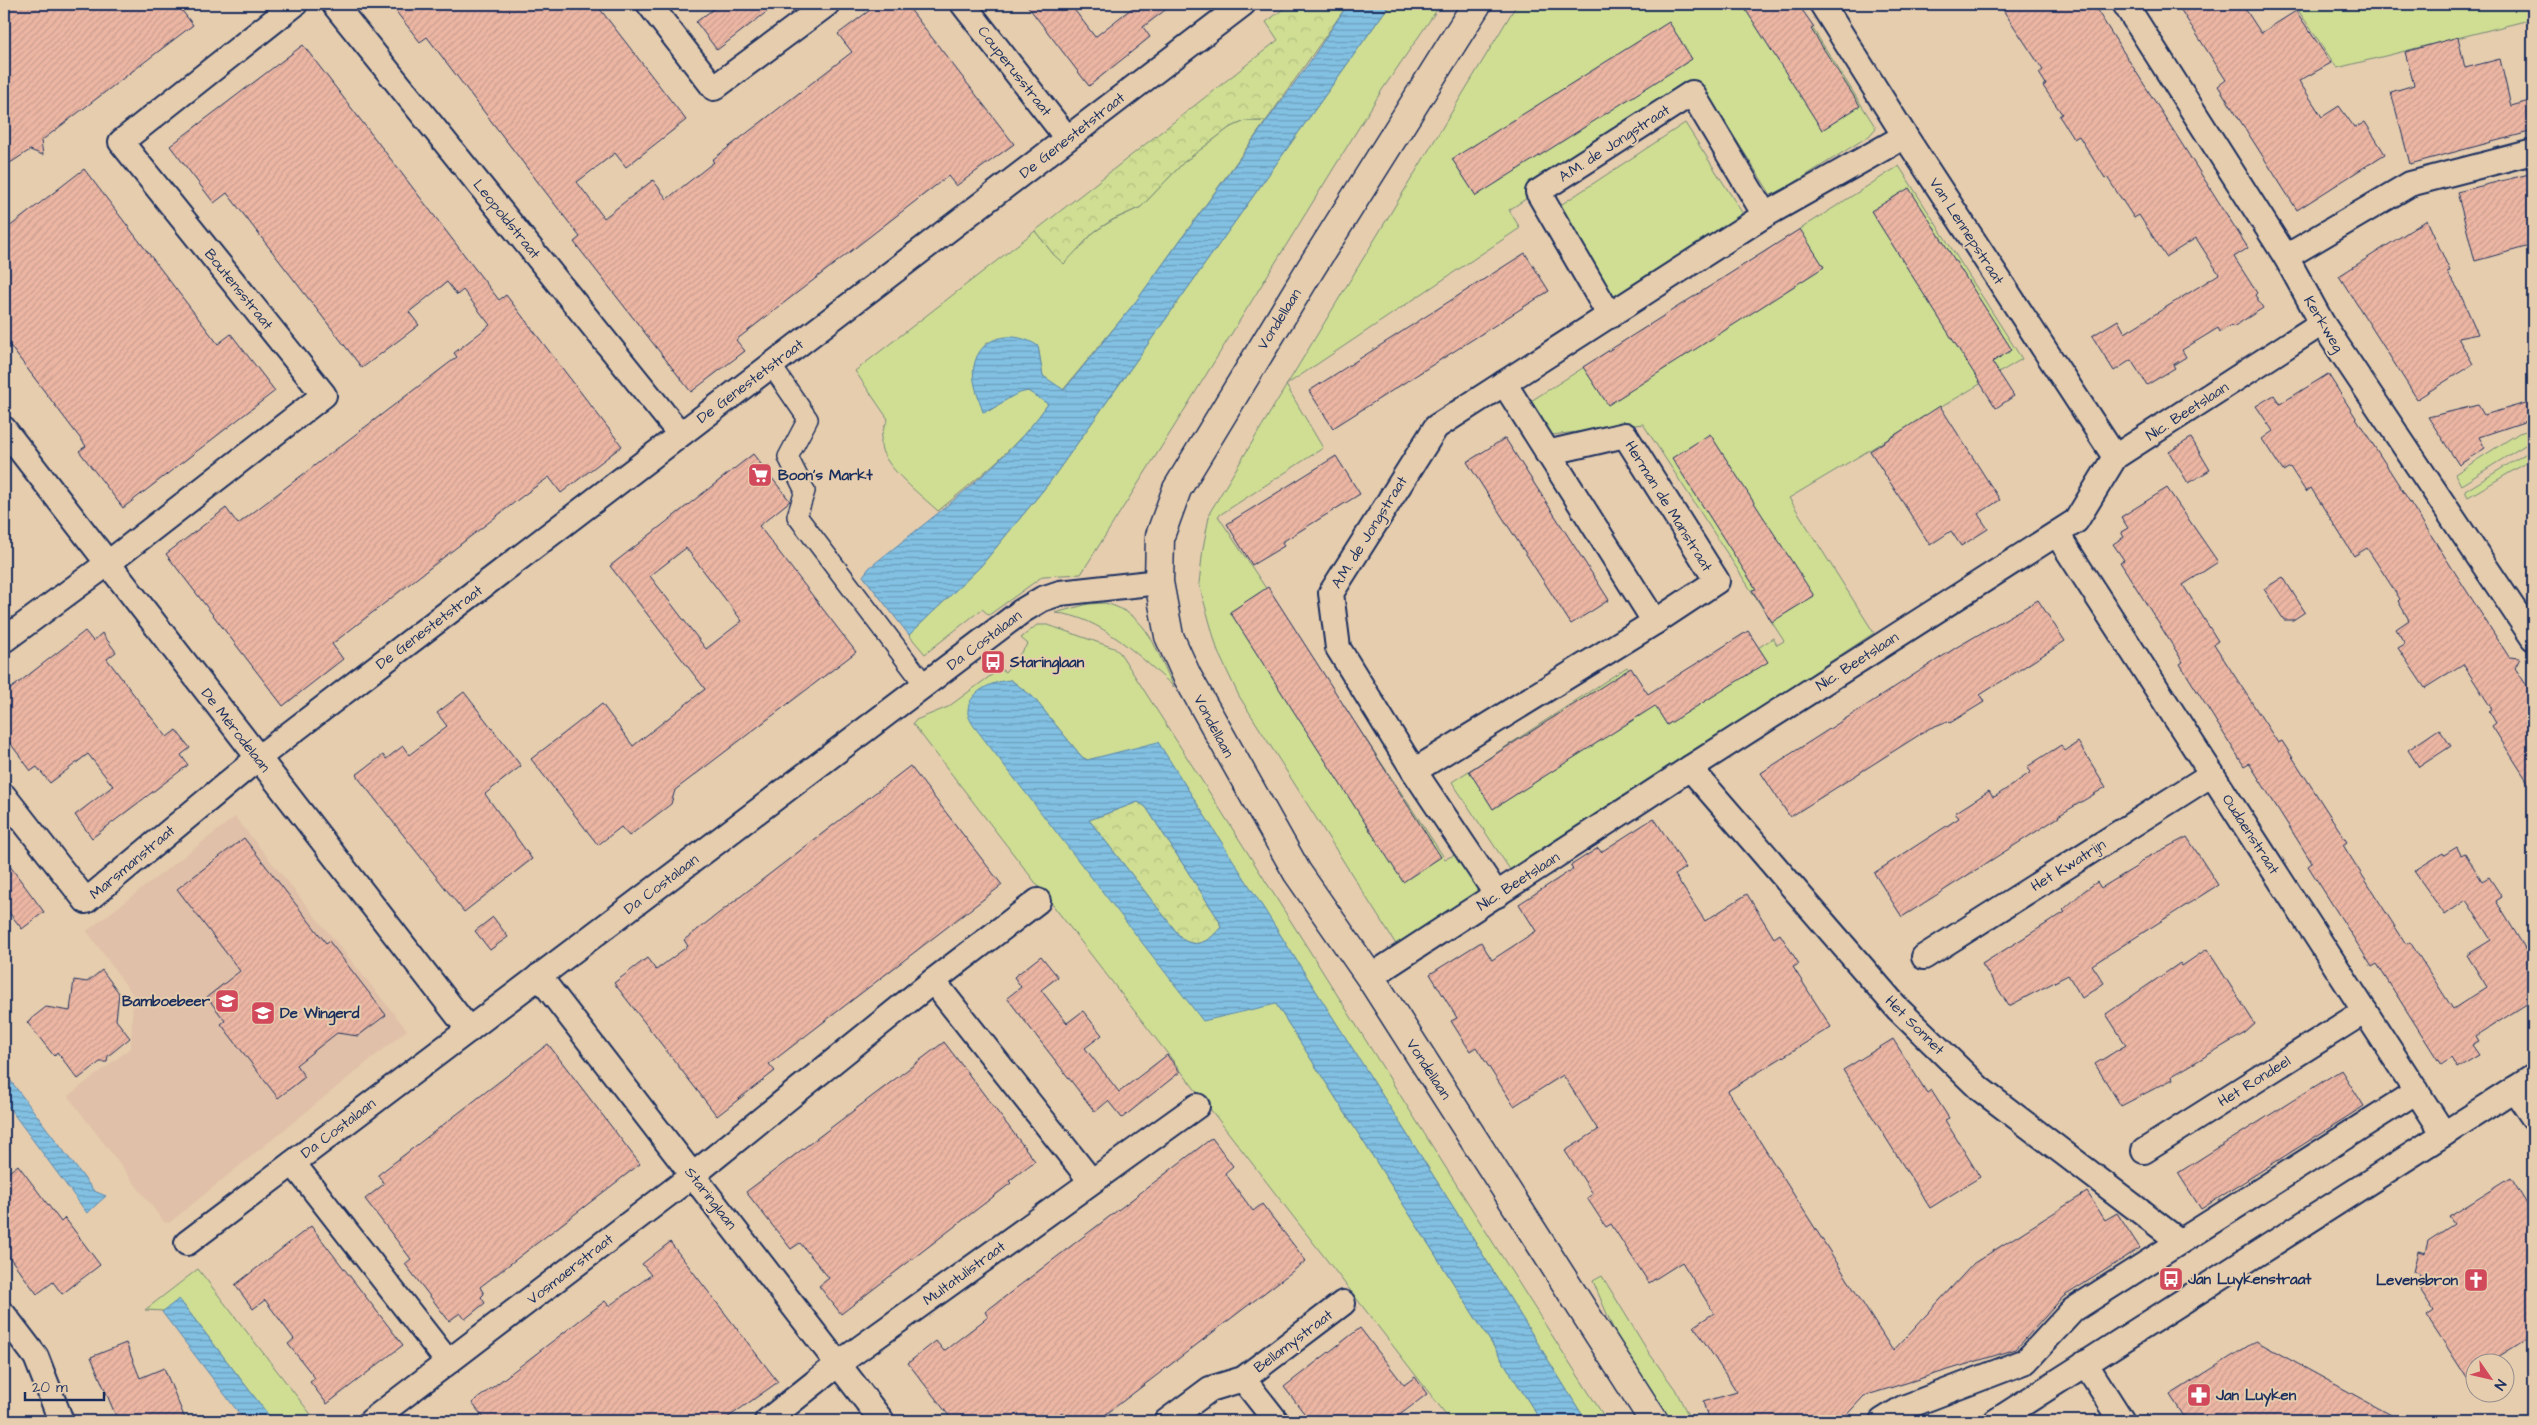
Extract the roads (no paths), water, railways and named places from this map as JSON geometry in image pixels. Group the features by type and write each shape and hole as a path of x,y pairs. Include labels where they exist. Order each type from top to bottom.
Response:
{"street":[{"name":"Boutensstraat","path":"107,564 324,394 121,142 295,4"},
{"name":"Leopoldstraat","path":"334,4 680,434"},
{"path":"649,4 714,88 827,4"},
{"name":"Couperusstraat","path":"963,4 1067,138"},
{"name":"De Genestetstraat","path":"258,758 1243,4"},
{"name":"Vondellaan","path":"1477,4 1296,292 1177,489 1160,536 1159,582 1169,636 1187,676 1297,872 1370,977 1654,1421"},
{"name":"Van Lennepstraat","path":"1822,4 1905,136 2115,457"},
{"name":"Kerkweg","path":"2126,4 2286,257 2322,323 2533,638"},
{"name":"A.M. de Jongstraat","path":"1610,316 1538,192 1692,93 1765,215"},
{"name":"A.M. de Jongstraat","path":"1497,895 1414,771 1338,648 1331,593 1436,427 1765,215 1905,136"},
{"path":"2286,257 2410,184 2533,152"},
{"name":"Nic. Beetslaan","path":"1370,977 1690,768 2076,521 2115,457 2322,323"},
{"path":"771,365 808,419 788,457 806,491 797,516 924,684"},
{"path":"1504,383 1654,622"},
{"name":"De Mérodelaan","path":"4,429 468,1030"},
{"name":"Herman de Manstraat","path":"1414,771 1717,581 1624,435 1547,453"},
{"name":"Oudaenstraat","path":"2057,534 2444,1134"},
{"path":"4,640 107,564"},
{"name":"Da Costalaan","path":"187,1243 1022,611 1042,599 1060,593 1159,582"},
{"name":"Marsmanstraat","path":"4,796 86,901 258,758"},
{"name":"Het Sonnet","path":"1690,768 1898,1010 1980,1089 2179,1241"},
{"name":"Het Kwatrijn","path":"1924,957 2212,774"},
{"path":"693,1175 933,981 1038,901"},
{"name":"Staringlaan","path":"539,976 882,1421"},
{"path":"933,981 1091,1182"},
{"name":"Het Rondeel","path":"2144,1151 2365,1011"},
{"path":"1996,1421 2524,1083 2533,1117"},
{"path":"1882,1421 1903,1408 2026,1361 2073,1310 2417,1091"},
{"name":"Multatulistraat","path":"767,1421 838,1364 1197,1106"},
{"path":"293,1163 448,1362"},
{"name":"Vosmaerstraat","path":"371,1421 693,1175"},
{"name":"Bellamystraat","path":"1166,1421 1210,1389 1243,1379 1343,1303"},
{"path":"4,1315 36,1356 61,1421"},
{"path":"2085,1364 2122,1421"},
{"name":"Bellamystraat","path":"1243,1379 1276,1421"}],"water":[{"path":"1348,4 1390,4 1049,483 980,567 909,635 863,576 869,568 988,470 1030,427 1048,404 1028,391 1015,395 994,408 983,412 973,371 978,355 983,347 991,341 1000,338 1019,338 1029,341 1038,346 1043,376 1064,390 1137,300 1309,63"},
{"path":"1011,680 1033,697 1082,757 1087,760 1158,742 1457,1213 1586,1421 1541,1421 1276,1004 1203,1021 972,724 968,714 971,700 982,689","holes":["1138,802 1146,807 1219,920 1221,927 1208,940 1193,943 1182,939 1089,820"]},
{"path":"4,1072 94,1191 106,1196 87,1213 4,1101"},
{"path":"179,1299 273,1421 245,1421 162,1312"}],"place":[{"name":"Boon's Markt","path":"760,475"},
{"name":"Staringlaan","path":"993,662"},
{"name":"Bamboebeer","path":"227,1001"},
{"name":"De Wingerd","path":"263,1013"},
{"name":"Jan Luykenstraat","path":"2171,1279"},
{"name":"Levensbron","path":"2476,1280"},
{"name":"Jan Luyken","path":"2199,1395"}]}
